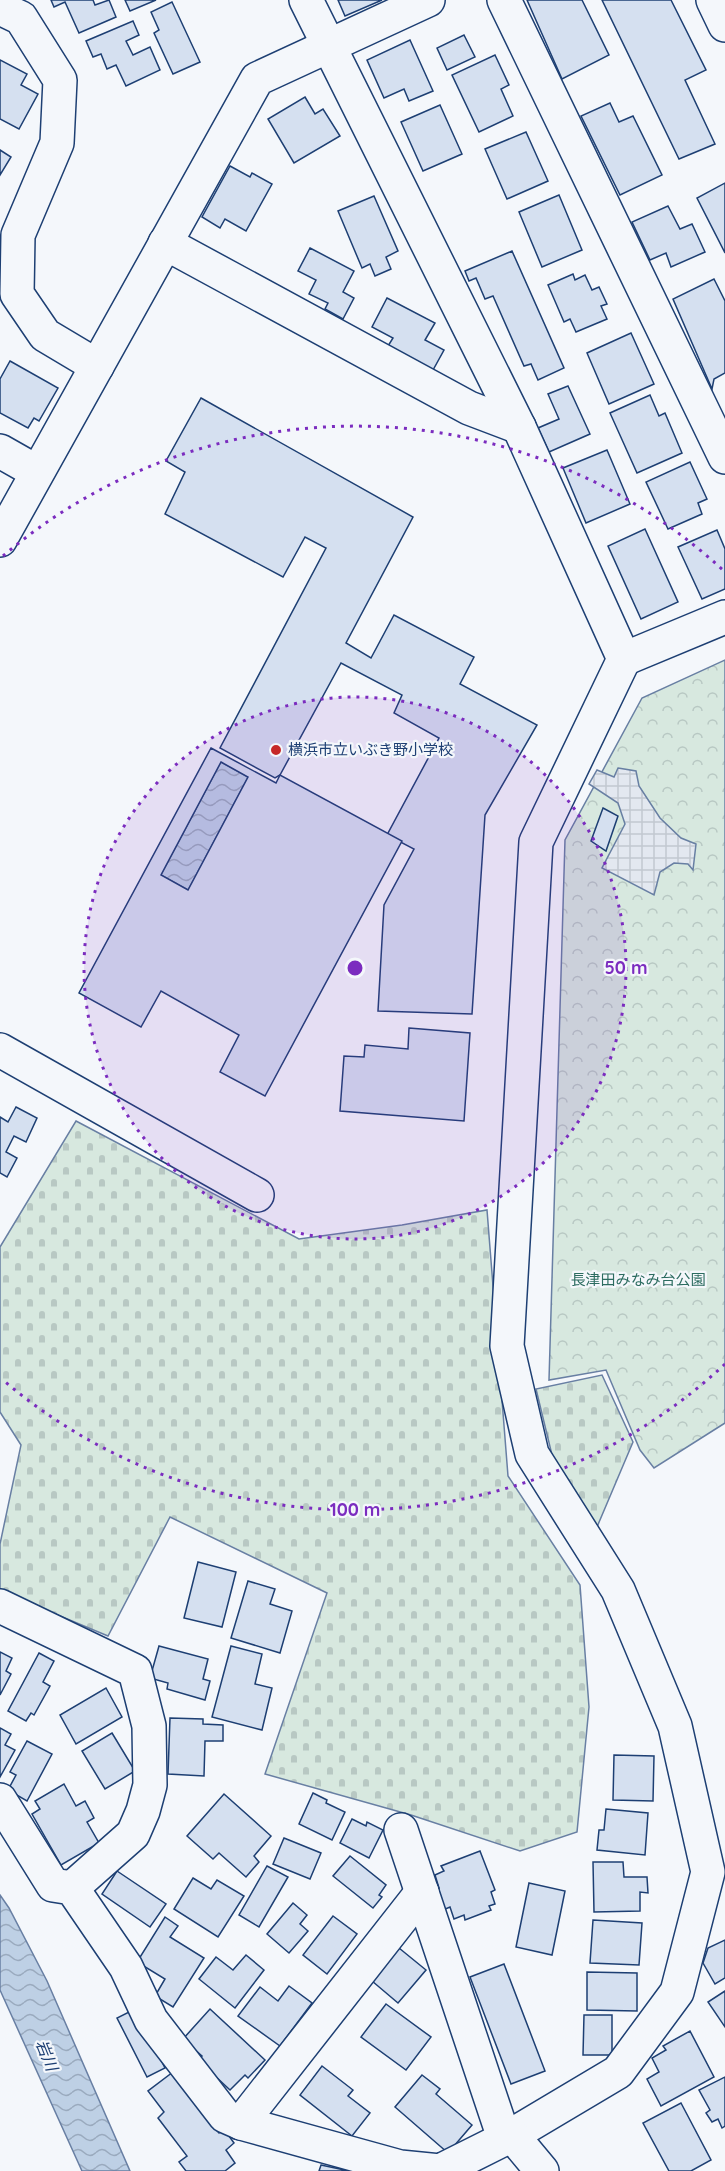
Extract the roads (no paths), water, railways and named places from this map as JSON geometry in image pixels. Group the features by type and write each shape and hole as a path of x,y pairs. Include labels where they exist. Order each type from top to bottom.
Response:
{"street":[{"path":"306,0 519,427 624,659"},
{"path":"0,540 257,79 428,0"},
{"path":"504,0 725,457"},
{"path":"713,0 725,25"},
{"path":"0,8 21,18 60,80 57,143 9,231 17,294 45,335 97,366"},
{"path":"165,243 469,408 519,427"},
{"path":"0,451 37,472"},
{"path":"0,1800 53,1885 72,1888 126,1967 151,2020 225,2116 241,2124 400,2167 440,2171 512,2135 618,2072 677,1992 717,1884 675,1726 618,1590 532,1454 507,1346 536,842 624,659 725,617"},
{"path":"0,1050 256,1195"},
{"path":"0,1605 135,1671 149,1726 150,1785 143,1811 133,1834 72,1888"},
{"path":"401,1830 500,2126 512,2135 530,2167"},
{"path":"241,2124 422,1892"}],"water":[{"path":"221,762 248,777 188,890 161,875"},
{"name":"岩川","path":"0,1895 47,1981 130,2171 82,2171 0,1990"}],"place":[{"name":"横浜市立いぶき野小学校","path":"276,750"}],"park label":[{"name":"長津田みなみ台公園","path":"638,1280"}]}
